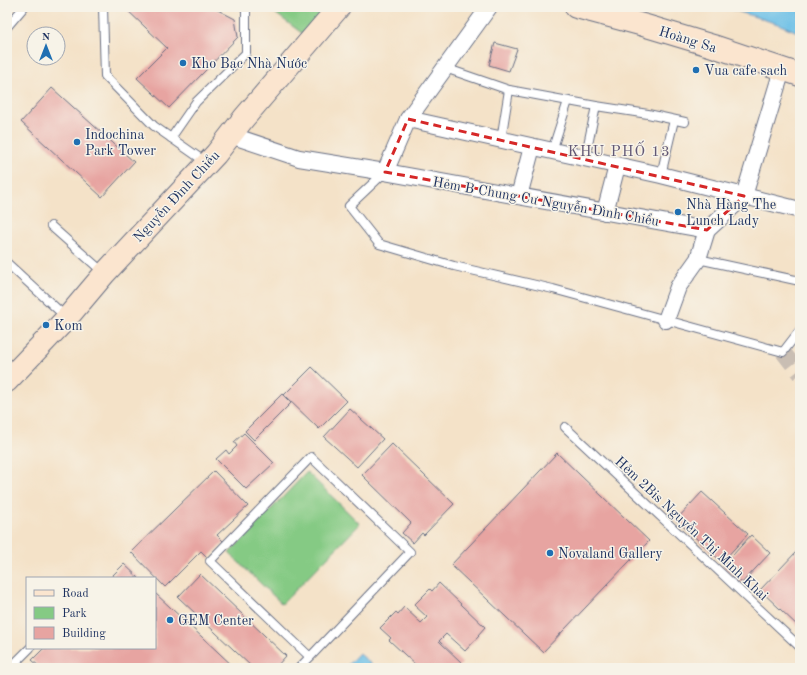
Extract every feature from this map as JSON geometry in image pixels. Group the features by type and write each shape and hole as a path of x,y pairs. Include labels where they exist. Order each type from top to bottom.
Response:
{"street":[{"name":"Nguyễn Đình Chiểu","path":"7,382 67,318 105,273 216,154 244,118 339,7"},
{"path":"385,172 408,119 489,7"},
{"name":"Hoàng Sa","path":"576,7 713,46 791,72"},
{"path":"666,320 678,287 698,259 707,230 744,196 791,72"},
{"path":"408,119 661,175 800,210"},
{"name":"Hẻm B Chung Cư Nguyễn Ðình Chiểu","path":"230,136 299,158 707,230"},
{"path":"519,196 532,147"},
{"path":"605,212 618,166"}],"lane":[{"path":"7,27 24,7"},
{"path":"103,7 105,76 154,126 207,163"},
{"path":"171,138 196,102 246,53 246,9 244,7"},
{"path":"445,68 510,90 648,114 685,122"},
{"path":"501,140 510,90"},
{"path":"552,151 568,100"},
{"path":"585,159 596,106"},
{"path":"661,175 674,120"},
{"path":"385,172 350,206 378,244 454,266 553,289 783,352 800,330"},
{"path":"51,226 105,273"},
{"path":"698,259 800,281"},
{"path":"7,263 67,318"},
{"name":"Hẻm 2Bis Nguyễn Thị Minh Khai","path":"566,427 800,647"},
{"path":"299,668 310,657 410,552 311,457 210,561 310,657"},
{"path":"10,668 29,649"}],"highlighted area":[{"path":"408,119 744,196 707,230 385,172"}],"green space":[{"path":"267,7 328,7 303,34"},
{"path":"307,472 360,524 282,604 229,553"}],"water":[{"path":"724,7 800,7 800,33 778,24"},
{"path":"359,653 375,668 345,668"}],"building":[{"name":"Kho Bạc Nhà Nước","path":"124,7 212,7 235,19 238,37 169,108 137,78 167,48"},
{"path":"495,43 517,49 509,71 489,65"},
{"name":"Indochina Park Tower","path":"52,88 134,162 102,197 21,122"},
{"path":"312,367 347,401 319,429 284,395"},
{"path":"282,394 291,403 254,440 245,431"},
{"path":"350,409 383,439 357,467 324,437"},
{"path":"244,433 274,463 246,489 216,459 226,450 229,454 237,446 234,442"},
{"path":"392,444 454,504 424,535 422,533 413,543 402,533 411,523 362,475"},
{"name":"Novaland Gallery","path":"557,453 649,541 543,652 451,565"},
{"path":"214,471 248,506 217,535 224,542 208,558 201,551 165,587 131,552"},
{"path":"702,492 748,534 722,562 676,520"},
{"path":"751,535 770,553 742,583 723,566"},
{"path":"797,551 800,554 800,628 760,590"},
{"path":"124,564 138,577 111,577"},
{"path":"200,574 286,656 275,668 253,668 178,597"},
{"path":"439,583 485,627 465,651 446,634 439,641 462,663 458,668 419,668 389,640 391,638 380,628 396,612 398,614 404,607 421,623 427,617 414,605 430,589 432,591"},
{"name":"GEM Center","path":"156,594 235,668 41,668 32,660 43,649 156,649"}],"tunnel":[{"path":"783,352 800,374"}],"place":[{"name":"Kho Bạc Nhà Nước","path":"183,63"},
{"name":"Vua cafe sach","path":"696,70"},
{"name":"Indochina Park Tower","path":"77,142"},
{"name":"Nhà Hàng The Lunch Lady","path":"678,212"},
{"name":"Kom","path":"46,325"},
{"name":"Novaland Gallery","path":"550,553"},
{"name":"GEM Center","path":"170,620"}],"district":[{"name":"KHU PHỐ 13","path":"619,151"}]}
